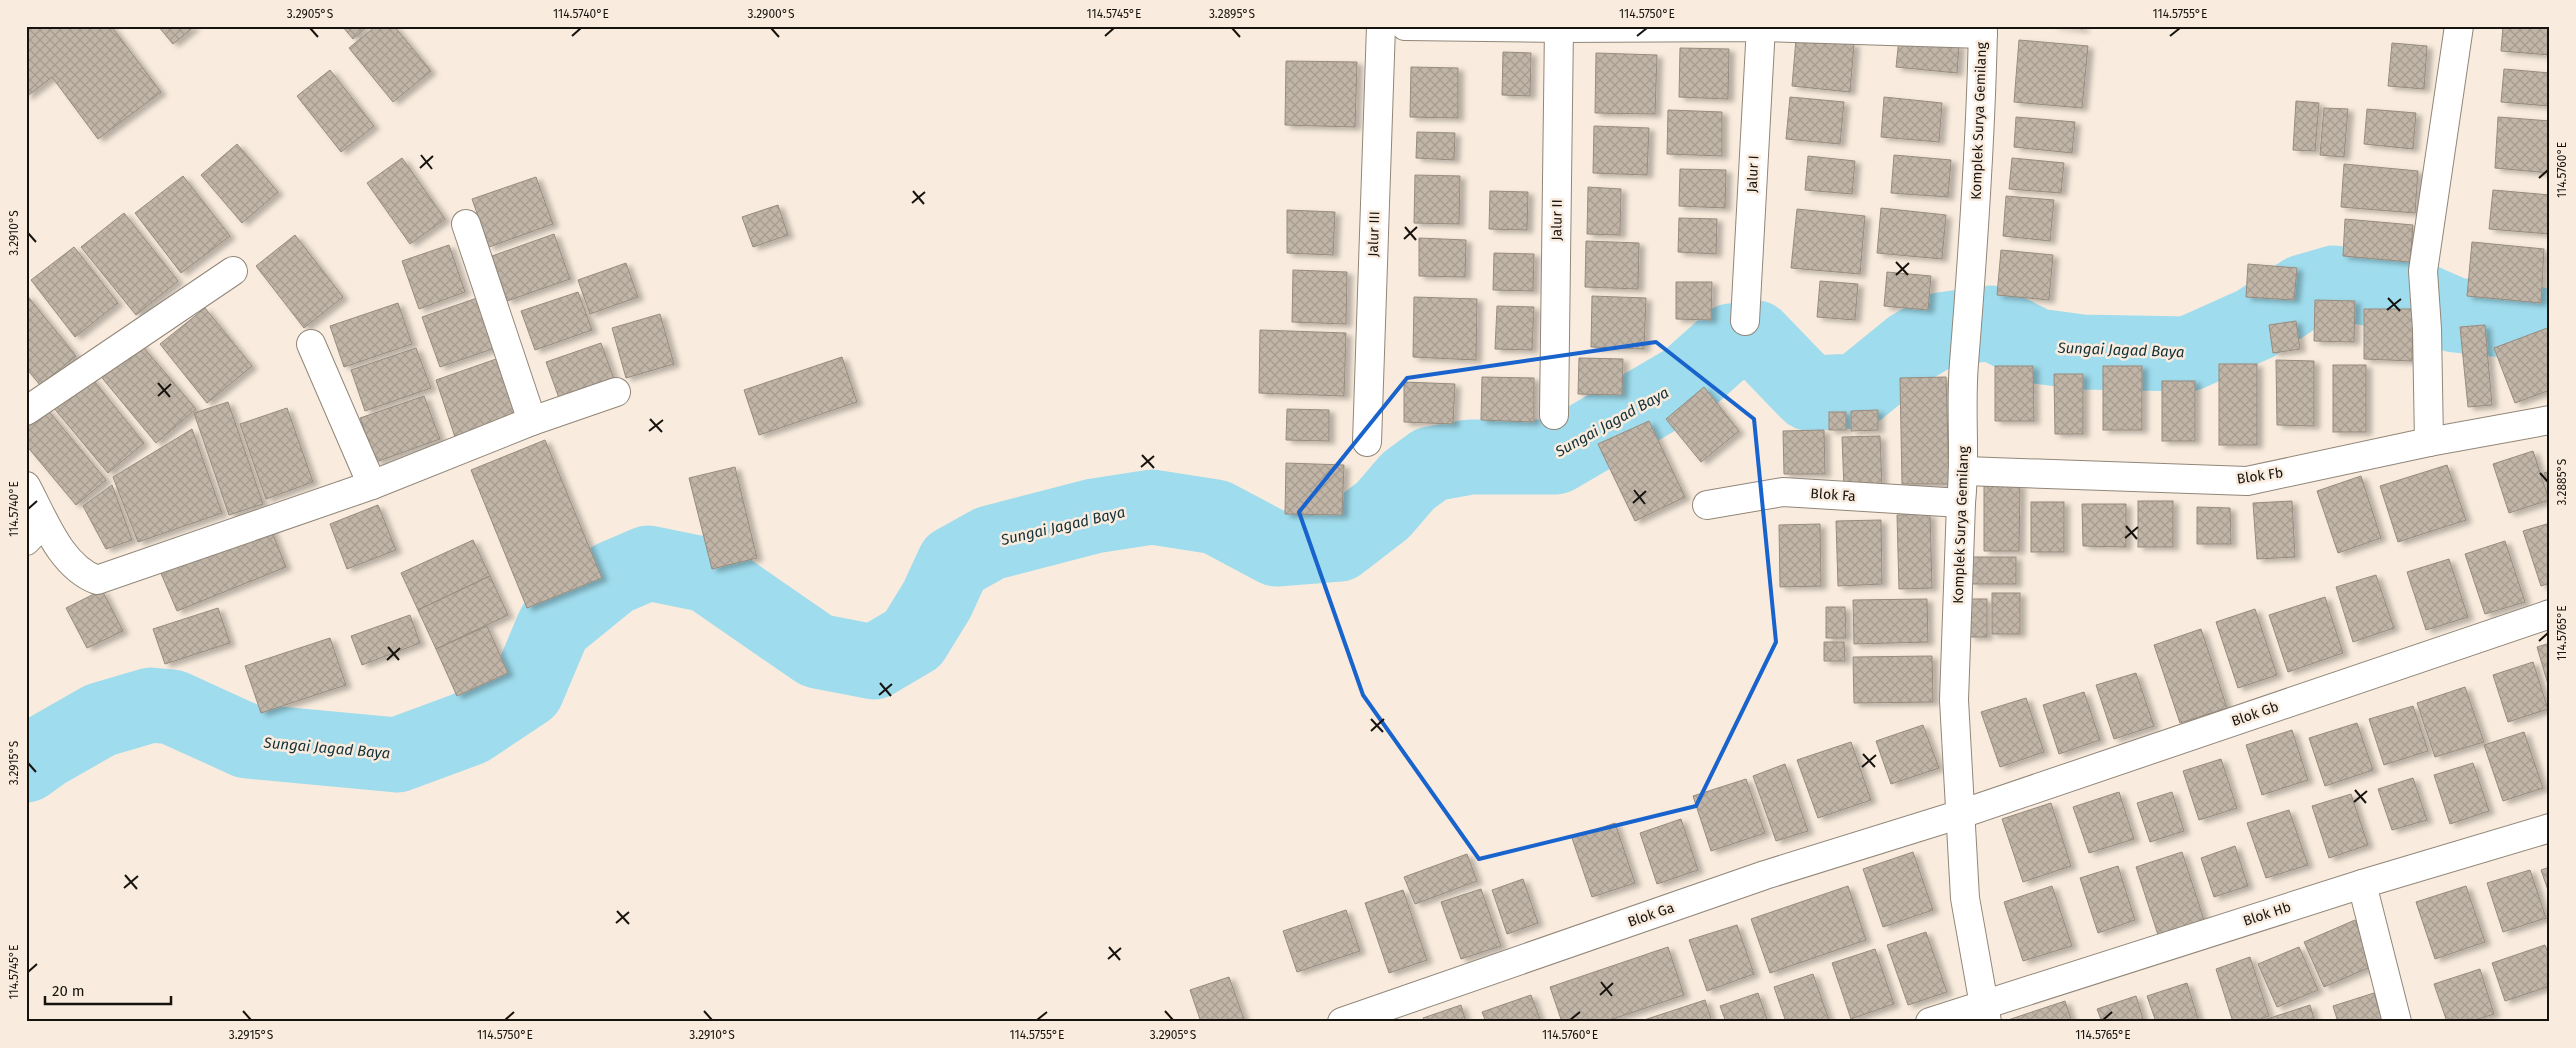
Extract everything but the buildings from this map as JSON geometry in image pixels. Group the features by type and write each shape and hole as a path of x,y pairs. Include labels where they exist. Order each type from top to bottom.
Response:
{"street":[{"name":"Jalur III","path":"1367,442 1381,26"},
{"path":"1405,26 1761,26 1983,30"},
{"name":"Jalur I","path":"1745,321 1761,26"},
{"path":"2429,442 2427,329 2423,271 2459,26"},
{"name":"Jalur II","path":"1554,415 1560,27"},
{"name":"Komplek Surya Gemilang","path":"1983,30 1965,349 1965,471 1961,503 1954,700 1966,898 1986,1013"},
{"path":"466,224 532,421"},
{"path":"26,411 233,271"},
{"path":"311,344 372,485"},
{"path":"26,486 35,532 84,576 96,580 372,485 532,421 616,392"},
{"name":"Blok Fb","path":"1965,471 2247,481 2429,442 2550,420"},
{"name":"Blok Fa","path":"1707,505 1783,492 1961,503"},
{"name":"Blok Gb","path":"1961,814 2550,614"},
{"name":"Blok Ga","path":"1342,1022 1765,875 1961,814"},
{"name":"Blok Hb","path":"1930,1022 1986,1013 2362,884 2550,828"},
{"path":"2362,884 2397,1022"}],"highlighted area":[{"path":"1656,342 1754,419 1776,642 1696,806 1479,859 1363,695 1299,512 1407,378"}],"waterway":[{"name":"Sungai Jagad Baya","path":"26,765 44,752 100,720 151,705 172,707 247,741 397,755 470,728 527,690 554,626 613,578 648,563 707,575 817,651 874,662 913,639 937,600 954,563 990,543 1094,516 1152,507 1216,517 1276,549 1339,544 1383,510 1408,481 1431,464 1470,457 1556,457 1686,381 1731,341 1756,338 1809,393 1857,391 1910,348 1941,330 1991,323 2037,346 2081,352 2188,354 2255,324 2303,292 2334,283 2407,294 2455,315 2532,323 2550,340"}]}
